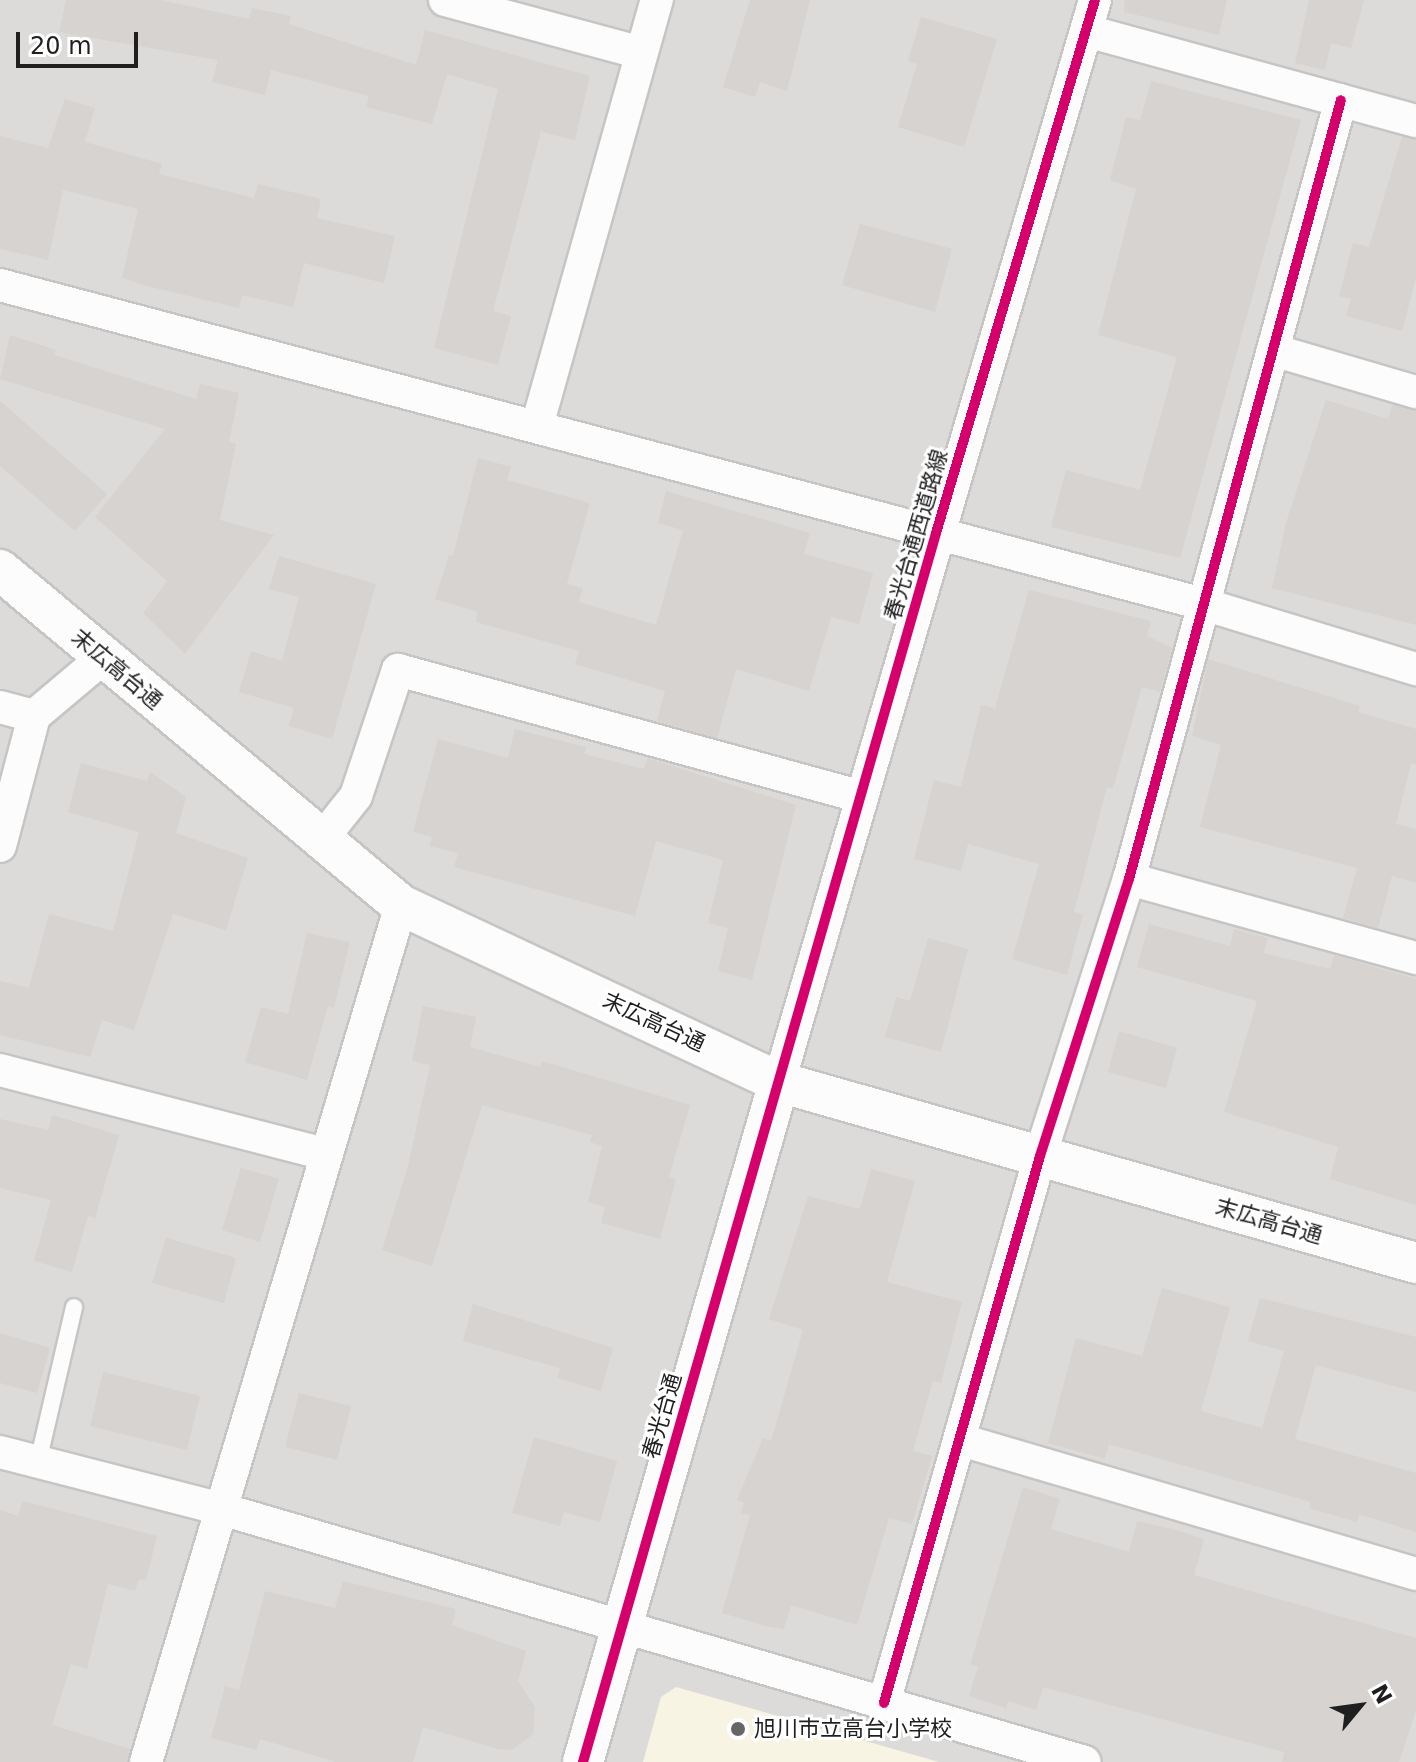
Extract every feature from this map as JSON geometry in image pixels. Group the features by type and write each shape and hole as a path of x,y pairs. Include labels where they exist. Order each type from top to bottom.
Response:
{"street":[{"path":"445,0 641,53"},
{"path":"537,426 657,0"},
{"name":"春光台通西道路線","path":"779,1082 936,533 1095,0"},
{"path":"1087,31 1416,121"},
{"path":"884,1703 1040,1156 1129,879 1341,100"},
{"path":"0,285 1203,604 1416,669"},
{"path":"1273,350 1416,392"},
{"name":"末広高台通","path":"0,570 401,905 779,1082 1416,1263"},
{"path":"0,846 34,716 104,657"},
{"path":"321,840 356,796 398,670 862,797"},
{"path":"0,707 34,716"},
{"path":"1129,879 1416,958"},
{"path":"146,1762 218,1508 401,905"},
{"path":"0,1070 324,1154"},
{"name":"春光台通","path":"583,1762 779,1082"},
{"path":"961,1440 1416,1574"},
{"path":"0,1452 218,1508 1085,1762"}],"lane":[{"path":"38,1462 74,1307"}],"shaded area":[{"path":"0,0 1416,0 1416,1762 0,1762"},
{"name":"旭川市立高台小学校","path":"676,1687 939,1762 643,1762 661,1697"}],"building":[{"path":"66,0 160,0 249,19 252,8 291,16 289,24 416,65 425,30 590,76 575,140 541,132 493,311 511,316 498,365 434,348 498,89 447,74 432,124 366,107 369,96 271,70 265,95 212,82 218,60 59,32"},
{"path":"750,0 810,0 787,91 760,82 755,97 723,87"},
{"path":"1125,0 1227,0 1219,35 1124,12"},
{"path":"1309,0 1364,0 1351,48 1331,43 1325,70 1295,63"},
{"path":"921,17 997,39 964,147 898,127 917,64 908,61"},
{"path":"1151,81 1301,120 1180,558 1051,527 1066,470 1140,490 1177,357 1098,335 1136,189 1110,180 1126,117 1140,120"},
{"path":"65,99 95,108 85,142 162,164 159,174 254,198 258,184 321,199 317,218 395,236 384,283 304,263 293,307 242,295 239,308 147,286 122,278 138,209 63,190 48,260 0,249 0,136 48,148"},
{"path":"1402,137 1416,139 1416,278 1402,331 1346,316 1351,299 1339,296 1353,243 1369,247"},
{"path":"860,224 952,249 935,312 842,285"},
{"path":"10,335 56,350 54,355 196,399 200,384 239,393 229,442 236,444 220,520 274,535 185,654 143,613 167,581 95,517 165,429 0,379"},
{"path":"1326,400 1388,419 1392,405 1416,410 1416,625 1272,588 1286,523"},
{"path":"0,401 107,494 75,531 0,466"},
{"path":"478,458 511,467 507,480 590,503 567,584 583,588 579,602 656,625 683,530 658,523 666,491 810,533 804,554 873,573 859,624 831,617 809,691 736,669 717,738 657,721 665,691 575,664 579,651 476,622 478,612 435,599 449,555 453,556"},
{"path":"279,556 376,584 332,739 289,726 294,708 239,692 251,651 282,661 299,597 269,589"},
{"path":"1029,590 1151,621 1147,636 1172,648 1160,692 1142,687 1113,788 1107,787 1074,912 1083,914 1067,975 1012,959 1039,864 968,844 961,871 914,859 934,780 961,787 981,705 995,708"},
{"path":"1208,659 1360,706 1358,712 1416,729 1416,764 1411,763 1396,824 1416,829 1416,883 1392,876 1378,928 1343,918 1357,868 1200,827 1221,745 1192,736"},
{"path":"515,729 586,747 584,754 644,769 647,758 796,805 752,980 718,971 728,928 708,923 723,860 656,841 635,916 454,867 458,853 429,846 432,837 413,832 438,739 508,758"},
{"path":"81,763 147,781 150,772 186,797 176,833 248,858 226,930 173,914 134,1030 102,1020 90,1057 0,1035 0,981 29,988 49,914 113,931 139,832 68,812"},
{"path":"1149,924 1230,946 1234,929 1268,938 1263,953 1330,969 1334,955 1416,979 1416,1205 1330,1179 1338,1147 1224,1112 1257,1001 1137,967"},
{"path":"307,933 350,942 334,1008 328,1006 307,1080 245,1062 261,1007 288,1014"},
{"path":"928,938 968,949 941,1052 885,1037 896,997 910,1001"},
{"path":"423,1006 476,1017 470,1047 540,1067 542,1061 690,1105 669,1177 676,1179 660,1239 601,1223 605,1207 588,1202 602,1146 590,1142 592,1135 482,1105 432,1266 382,1250 408,1166 430,1065 412,1061"},
{"path":"1119,1031 1177,1048 1166,1088 1108,1072"},
{"path":"52,1115 119,1135 95,1218 88,1216 72,1272 34,1261 51,1200 0,1188 0,1119 48,1130"},
{"path":"241,1168 279,1179 260,1242 222,1230"},
{"path":"871,1169 915,1181 887,1282 962,1302 941,1383 933,1381 913,1451 932,1456 912,1524 889,1518 857,1625 791,1605 784,1629 766,1626 722,1613 750,1515 741,1513 744,1503 737,1500 763,1438 771,1441 803,1330 769,1319 808,1196 860,1209"},
{"path":"166,1238 236,1258 224,1303 152,1283"},
{"path":"1162,1288 1230,1307 1201,1411 1262,1428 1284,1351 1248,1341 1260,1298 1416,1337 1416,1392 1316,1365 1295,1439 1416,1473 1416,1532 1359,1514 1357,1522 1309,1508 1311,1502 1109,1444 1105,1459 1048,1443 1076,1338 1142,1356"},
{"path":"473,1304 613,1348 601,1391 557,1378 560,1368 463,1341"},
{"path":"0,1333 50,1348 37,1393 0,1383"},
{"path":"103,1372 200,1396 187,1450 90,1426"},
{"path":"299,1393 351,1406 337,1460 285,1447"},
{"path":"534,1437 617,1461 600,1522 564,1512 560,1526 512,1513"},
{"path":"1023,1487 1060,1499 1051,1529 1129,1552 1137,1521 1176,1530 1204,1539 1194,1575 1416,1638 1416,1710 1399,1762 1282,1762 1284,1752 1043,1687 1036,1710 1008,1701 1006,1708 969,1696 978,1667 970,1665"},
{"path":"23,1501 157,1536 146,1580 139,1579 135,1591 108,1584 87,1669 71,1664 52,1725 130,1749 128,1762 0,1762 0,1510 18,1516"},
{"path":"343,1581 456,1609 452,1625 526,1651 518,1681 535,1707 533,1734 512,1750 498,1749 423,1727 413,1762 336,1762 260,1739 257,1750 211,1738 225,1686 239,1690 265,1591 335,1608"}],"cycle path":[{"path":"583,1762 936,533 1095,0"},
{"path":"884,1703 1040,1156 1129,879 1341,100"}],"place":[{"name":"旭川市立高台小学校","path":"738,1729"}]}
